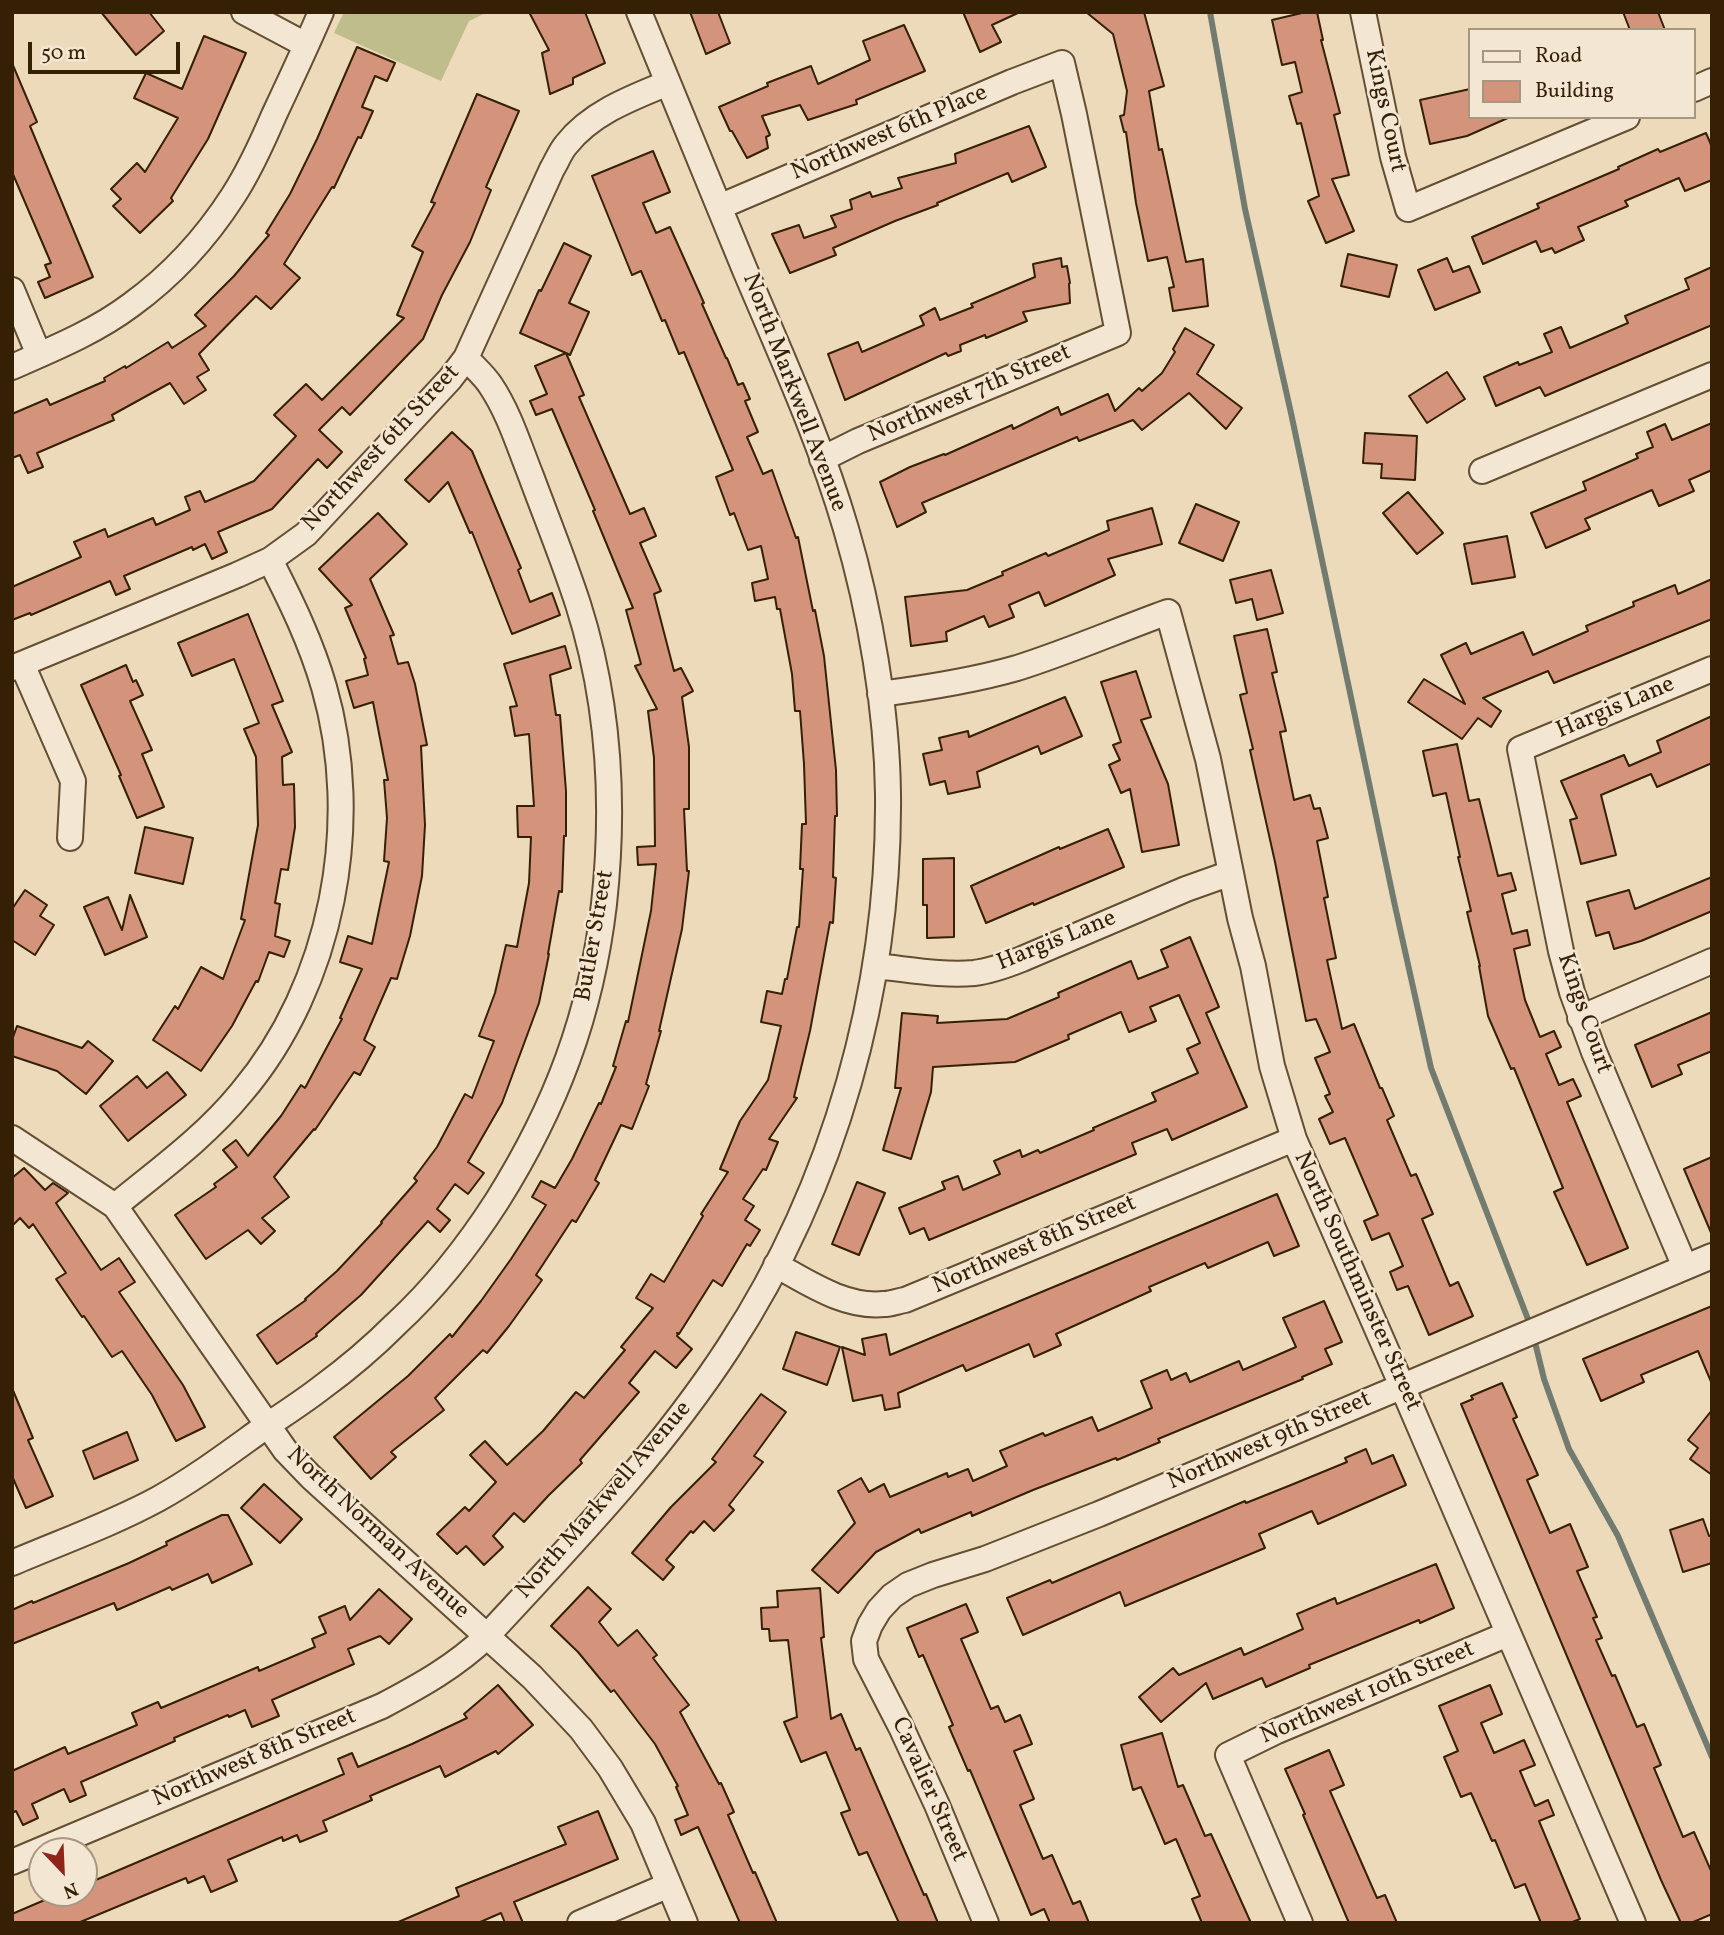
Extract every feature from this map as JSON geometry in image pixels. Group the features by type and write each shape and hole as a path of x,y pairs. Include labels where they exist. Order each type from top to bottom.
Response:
{"street":[{"path":"244,12 306,45"},
{"path":"12,366 85,334 130,306 159,283 187,255 233,197 253,163 321,12"},
{"name":"North Markwell Avenue","path":"487,1636 658,1445 732,1343 776,1265 815,1181 843,1105 864,1025 875,966 884,889 888,789 880,694 859,581 846,530 808,418 639,12"},
{"name":"Kings Court","path":"1363,12 1393,157 1408,209 1622,119"},
{"name":"Northwest 6th Place","path":"719,207 1062,63 1118,332"},
{"path":"1696,88 1712,81"},
{"name":"Northwest 6th Street","path":"17,666 270,560 306,534 450,379 466,358 565,146 599,115 668,83"},
{"path":"12,290 39,355"},
{"name":"Northwest 7th Street","path":"822,458 1118,332"},
{"name":"Butler Street","path":"268,1425 320,1390 397,1324 435,1285 465,1247 523,1159 553,1099 574,1045 593,976 609,861 610,793 605,717 584,621 568,571 516,436 489,382 466,358"},
{"path":"1482,471 1712,375"},
{"path":"115,1206 210,1128 274,1050 319,953 335,890 341,794 335,736 325,690 310,644 270,560"},
{"name":"North Southminster Street","path":"880,694 933,687 1019,667 1168,612 1208,759 1272,1066 1294,1139 1633,1923"},
{"path":"17,666 73,781 70,838"},
{"name":"Hargis Lane","path":"1520,749 1712,669"},
{"name":"Kings Court","path":"1520,749 1561,951 1580,1018 1685,1267"},
{"name":"Hargis Lane","path":"875,966 974,973 995,969 1186,889 1231,873"},
{"path":"1580,1018 1712,961"},
{"name":"North Norman Avenue","path":"12,1138 115,1206 285,1450 311,1477 532,1677 581,1729 610,1768 643,1823 685,1923"},
{"name":"Northwest 8th Street","path":"776,1265 846,1301 884,1304 905,1300 1294,1139"},
{"name":"Northwest 9th Street","path":"866,1659 864,1641 870,1625 892,1596 908,1585 985,1559 1099,1514 1712,1256"},
{"path":"12,1563 156,1500 191,1480 268,1425"},
{"name":"Northwest 10th Street","path":"1300,1923 1228,1755 1277,1731 1508,1634"},
{"name":"Northwest 8th Street","path":"12,1862 382,1706 420,1686 466,1656 487,1636"},
{"name":"Cavalier Street","path":"866,1659 937,1805 986,1923"},
{"path":"580,1923 669,1885"}],"shaded area":[{"path":"344,12 488,12 469,21 441,81 334,33"}],"building":[{"path":"101,12 149,12 164,31 136,55"},
{"path":"529,12 585,12 605,63 573,78 573,84 550,94 542,53 549,50"},
{"path":"690,12 718,12 730,43 706,54"},
{"path":"963,12 1020,12 992,25 1001,42 980,52"},
{"path":"1086,12 1144,12 1164,86 1149,91 1159,150 1162,149 1186,262 1203,259 1208,306 1173,311 1169,288 1174,287 1167,257 1148,261 1126,132 1120,116 1124,115 1127,91 1113,34"},
{"path":"1317,12 1321,40 1340,113 1334,115 1349,175 1332,179 1354,231 1326,243 1308,201 1319,196 1301,123 1297,124 1289,96 1302,92 1295,62 1282,65 1272,20"},
{"path":"1623,12 1658,12 1664,28 1629,28"},
{"path":"904,25 925,71 856,100 857,104 808,120 800,105 762,116 770,135 766,137 768,148 747,158 719,107 768,86 767,83 811,66 818,84 870,60 863,41"},
{"path":"204,36 246,53 208,139 171,198 173,201 140,233 113,206 121,199 111,189 137,163 145,172 178,118 134,98 146,73 182,89"},
{"path":"357,47 395,63 387,81 375,76 362,107 373,111 361,138 358,137 334,188 332,187 284,264 300,278 271,309 256,296 199,354 209,370 197,377 206,390 184,404 170,383 112,415 114,420 37,453 43,467 28,473 20,455 12,458 12,414 47,399 50,405 105,381 104,378 168,342 172,348 206,326 195,315 234,276 269,235 266,233 290,194 317,139"},
{"path":"12,63 37,122 30,126 93,277 45,298 38,282 50,277 45,265 51,263 12,172"},
{"path":"1468,89 1468,119 1505,119 1467,136 1430,144 1420,100"},
{"path":"477,94 519,111 486,187 491,190 470,242 423,339 350,415 342,407 319,430 342,452 327,468 318,459 272,509 218,532 227,552 212,559 205,544 193,550 192,547 124,576 130,589 116,595 110,581 31,615 30,613 12,620 12,587 81,557 74,542 105,529 108,537 153,518 156,525 190,510 185,497 200,491 205,502 254,481 296,436 274,415 306,384 322,400 404,318 397,315 423,252 412,246 435,203 431,202"},
{"path":"1029,126 1046,167 1012,182 1008,173 833,248 836,255 790,273 772,234 799,225 804,238 836,227 831,216 852,209 850,200 870,192 872,197 902,188 898,178 956,163 955,154"},
{"path":"1706,133 1712,147 1712,180 1685,191 1679,178 1625,201 1628,206 1578,227 1584,240 1555,253 1552,248 1541,252 1536,241 1483,264 1472,237 1539,208 1537,204 1658,149 1660,152"},
{"path":"653,151 670,192 643,203 656,233 670,227 738,385 743,383 750,399 745,401 758,432 747,437 763,474 772,470 796,538 798,537 824,656 836,770 837,816 833,877 836,878 833,923 830,922 810,1031 794,1097 797,1098 769,1139 778,1142 766,1170 763,1169 743,1199 754,1206 745,1220 760,1230 750,1246 747,1244 722,1286 713,1280 679,1334 677,1333 692,1349 676,1368 655,1351 629,1383 639,1392 580,1460 582,1463 524,1522 514,1513 493,1536 503,1547 484,1565 466,1546 457,1554 437,1534 465,1507 469,1511 496,1482 470,1455 485,1441 507,1465 543,1431 576,1392 584,1398 625,1350 621,1347 653,1308 636,1298 651,1274 664,1282 703,1216 701,1214 728,1172 720,1169 740,1121 768,1080 781,1026 761,1022 767,991 782,994 799,927 803,869 800,869 802,824 806,824 804,764 800,711 795,711 792,674 780,609 777,609 775,597 755,601 752,583 768,579 761,546 748,550 734,513 730,515 716,477 733,470 684,352 679,354 641,271 632,275 592,176"},
{"path":"564,243 591,256 569,303 589,312 570,355 520,333"},
{"path":"1348,254 1397,265 1389,297 1341,286"},
{"path":"1061,258 1062,267 1067,266 1070,303 1023,312 1027,321 986,338 985,335 960,345 961,351 948,356 946,353 845,400 828,354 858,342 862,352 924,325 920,316 935,308 940,320 973,307 971,304 1035,277 1033,264"},
{"path":"1447,258 1453,272 1469,266 1480,292 1435,310 1418,270"},
{"path":"1712,267 1712,325 1545,396 1540,387 1496,406 1484,377 1518,362 1519,365 1552,352 1544,334 1561,327 1570,348 1628,323 1625,316 1689,289 1685,279"},
{"path":"1185,328 1214,345 1197,374 1242,408 1226,429 1189,393 1142,430 1133,420 1079,441 1077,437 922,503 926,512 897,527 880,482 1012,425 1013,429 1058,407 1061,415 1108,394 1115,411 1139,388 1142,391 1162,373"},
{"path":"566,353 584,395 579,397 630,514 644,508 656,536 640,543 661,591 654,594 674,671 681,668 693,691 682,697 689,747 689,809 684,809 689,871 682,929 661,1031 646,1084 649,1086 632,1129 621,1125 595,1180 599,1183 576,1222 572,1220 536,1275 542,1280 509,1326 487,1353 483,1350 435,1398 444,1410 391,1452 396,1457 371,1479 334,1437 408,1376 450,1334 452,1337 511,1259 546,1205 532,1197 541,1181 555,1188 599,1103 601,1104 616,1067 613,1066 626,1021 628,1022 651,911 656,864 638,865 637,847 655,846 654,758 648,711 657,709 635,666 641,664 626,610 633,608 593,511 595,510 552,409 536,415 530,401 547,394 535,366"},
{"path":"1447,372 1465,399 1427,423 1409,396"},
{"path":"1712,423 1712,470 1689,480 1694,491 1659,506 1652,490 1585,519 1590,529 1546,548 1531,513 1586,490 1583,482 1638,458 1636,454 1653,447 1647,432 1665,424 1672,440"},
{"path":"452,432 472,451 521,568 518,570 530,602 552,593 560,615 512,634 472,532 470,533 448,482 429,502 405,480"},
{"path":"1365,433 1417,436 1415,480 1381,478 1382,464 1363,463"},
{"path":"1408,492 1443,533 1417,554 1383,513"},
{"path":"1196,504 1239,522 1223,561 1179,543"},
{"path":"1152,508 1162,544 1108,559 1115,575 1045,606 1039,592 1009,605 1014,617 989,627 984,616 946,632 947,641 911,646 905,597 967,590 1046,553 1048,556 1109,530 1107,521"},
{"path":"378,513 407,544 370,579 394,635 390,636 398,664 408,662 427,745 421,746 425,825 422,876 410,936 397,979 391,978 364,1040 375,1047 360,1075 354,1072 315,1130 274,1177 289,1197 262,1218 275,1231 261,1244 248,1230 206,1259 175,1215 216,1187 214,1184 237,1167 223,1150 236,1140 248,1156 281,1116 301,1085 305,1088 342,1019 340,1018 362,969 340,962 348,936 372,944 389,862 384,861 387,818 384,780 388,780 373,702 354,708 346,681 368,675 364,659 366,658 345,608 352,605 319,569"},
{"path":"1507,536 1515,577 1472,584 1464,544"},
{"path":"1271,570 1283,613 1257,620 1252,599 1236,603 1230,580"},
{"path":"1712,579 1712,619 1554,683 1548,671 1483,698 1501,711 1491,727 1478,718 1462,739 1408,702 1424,679 1465,704 1441,655 1466,643 1471,654 1523,632 1533,655 1588,631 1586,626 1634,606 1633,602 1675,585 1678,594"},
{"path":"248,614 283,701 272,705 292,752 282,757 283,785 294,784 295,827 288,870 281,869 275,903 280,904 275,936 290,941 284,957 269,952 258,982 256,981 232,1026 201,1071 153,1040 175,1006 178,1009 201,967 223,979 245,920 241,919 258,825 256,757 244,729 259,723 234,659 192,676 178,643"},
{"path":"1267,629 1277,672 1272,673 1286,731 1280,732 1294,800 1310,795 1314,809 1320,808 1328,838 1317,841 1328,897 1324,898 1336,958 1327,960 1342,1029 1354,1024 1394,1116 1387,1120 1411,1176 1416,1174 1433,1214 1422,1219 1450,1286 1458,1282 1473,1316 1429,1335 1408,1286 1397,1290 1390,1272 1403,1266 1389,1233 1372,1240 1364,1221 1378,1215 1345,1138 1330,1144 1319,1119 1333,1112 1325,1096 1330,1094 1315,1058 1330,1052 1316,1019 1306,1021 1240,695 1247,693 1234,636"},
{"path":"565,646 571,668 550,675 556,715 560,715 566,791 562,892 559,891 539,1003 502,1103 468,1162 484,1173 468,1194 455,1184 437,1209 450,1220 440,1232 428,1221 361,1295 316,1334 317,1336 277,1364 257,1335 306,1300 382,1223 417,1181 414,1178 437,1147 465,1094 472,1098 494,1041 479,1036 495,993 506,945 517,947 529,883 531,837 518,837 517,806 534,806 529,734 515,736 510,707 517,706 504,664"},
{"path":"126,665 133,682 136,680 143,695 130,701 152,750 142,754 164,807 137,818 81,685"},
{"path":"1136,671 1151,717 1141,720 1168,784 1179,845 1142,852 1130,789 1121,793 1109,765 1120,760 1113,745 1121,742 1101,682"},
{"path":"1065,697 1082,736 1041,754 1038,746 977,772 980,787 948,794 945,781 930,785 923,754 942,750 939,738 968,731 969,737"},
{"path":"1712,716 1712,763 1657,787 1651,774 1601,795 1616,855 1581,864 1570,820 1577,818 1561,781 1624,755 1629,766 1661,752 1657,741"},
{"path":"1457,744 1469,801 1479,799 1498,876 1511,873 1516,890 1502,894 1512,934 1527,930 1530,945 1514,949 1525,1000 1540,1037 1554,1031 1561,1047 1546,1054 1559,1085 1573,1079 1581,1096 1567,1102 1628,1248 1587,1265 1554,1192 1563,1188 1514,1068 1511,1069 1488,1016 1467,912 1471,911 1446,793 1433,796 1423,751"},
{"path":"145,827 193,838 183,884 135,873"},
{"path":"1108,829 1124,867 986,923 971,886 1059,847 1060,849"},
{"path":"954,858 954,937 927,938 927,905 923,905 923,859"},
{"path":"1712,877 1712,911 1641,941 1614,949 1609,932 1596,936 1587,902 1629,890 1635,909"},
{"path":"25,890 47,905 40,916 54,925 35,955 12,940 12,909"},
{"path":"130,895 147,937 105,955 84,907 108,897 122,930"},
{"path":"1190,937 1219,1007 1206,1013 1247,1107 1172,1140 1167,1129 1132,1143 1136,1154 929,1240 924,1228 910,1234 899,1208 945,1189 942,1182 958,1176 963,1190 1000,1174 994,1161 1020,1150 1022,1157 1038,1150 1040,1153 1156,1101 1152,1093 1198,1073 1187,1049 1200,1043 1179,995 1150,1007 1156,1021 1129,1032 1121,1012 1068,1035 1069,1039 1015,1062 933,1067 931,1092 911,1159 883,1150 901,1088 895,1088 902,1013 938,1016 937,1023 1007,1019 1059,997 1058,993 1131,961 1138,979 1168,967 1161,950"},
{"path":"1712,1012 1712,1051 1678,1065 1682,1074 1652,1087 1635,1045"},
{"path":"17,1026 82,1048 88,1041 113,1061 86,1094 57,1071 12,1056 12,1040"},
{"path":"167,1072 186,1095 128,1141 100,1106 137,1076 147,1088"},
{"path":"1712,1157 1712,1235 1684,1169"},
{"path":"24,1168 45,1190 53,1183 68,1193 56,1203 101,1270 119,1258 135,1282 119,1292 183,1385 205,1427 176,1441 152,1395 122,1351 112,1357 56,1279 66,1273 33,1224 29,1228 20,1218 12,1226 12,1178"},
{"path":"857,1182 885,1193 859,1255 832,1244"},
{"path":"1277,1194 1299,1246 1274,1256 1268,1242 1208,1268 1205,1263 1149,1287 1151,1291 1056,1334 1061,1345 1034,1357 1029,1344 966,1371 963,1365 898,1393 900,1407 885,1410 882,1395 853,1401 842,1347 865,1355 862,1339 886,1334 890,1355"},
{"path":"1324,1301 1342,1342 1325,1349 1332,1364 1302,1377 1303,1379 1158,1439 1160,1442 1117,1460 1116,1458 1033,1490 972,1516 971,1512 921,1533 919,1529 876,1552 838,1593 812,1570 855,1523 838,1491 861,1478 869,1492 884,1484 890,1497 947,1473 948,1477 968,1469 973,1481 1007,1466 1000,1451 1043,1433 1045,1436 1092,1417 1098,1431 1152,1408 1141,1381 1167,1370 1171,1380 1186,1373 1190,1382 1239,1361 1243,1370 1296,1347 1283,1318"},
{"path":"1712,1306 1712,1384 1698,1351 1641,1375 1644,1382 1601,1401 1583,1359"},
{"path":"796,1332 840,1347 827,1385 783,1369"},
{"path":"1502,1383 1517,1417 1513,1419 1538,1475 1527,1480 1550,1533 1570,1524 1588,1567 1577,1571 1597,1617 1593,1618 1602,1638 1596,1640 1612,1676 1615,1675 1637,1727 1644,1724 1661,1765 1654,1768 1683,1837 1694,1832 1712,1873 1712,1914 1691,1923 1681,1923 1661,1880 1461,1404 1473,1399 1471,1396"},
{"path":"12,1388 33,1438 28,1440 53,1496 26,1508 12,1476"},
{"path":"761,1394 786,1412 754,1456 763,1462 729,1505 734,1510 714,1531 704,1521 693,1533 691,1531 666,1560 674,1567 663,1580 632,1553 671,1507 716,1462 712,1459"},
{"path":"1712,1410 1712,1475 1690,1459 1698,1448 1688,1440"},
{"path":"127,1432 138,1460 94,1479 83,1451"},
{"path":"1366,1449 1372,1464 1393,1455 1406,1485 1318,1524 1312,1511 1259,1534 1265,1548 1125,1606 1120,1592 1023,1635 1007,1598 1050,1580 1052,1583 1245,1501 1246,1503 1347,1462 1345,1458"},
{"path":"264,1484 302,1519 280,1543 241,1508"},
{"path":"222,1515 228,1515 252,1564 212,1583 208,1574 117,1610 114,1603 12,1644 12,1610 129,1563"},
{"path":"1703,1519 1709,1536 1712,1535 1712,1563 1683,1572 1670,1530"},
{"path":"1436,1564 1454,1608 1309,1665 1310,1668 1266,1687 1262,1678 1213,1699 1206,1683 1161,1722 1139,1697 1173,1668 1179,1675 1241,1648 1244,1655 1303,1629 1297,1614 1335,1598 1337,1604"},
{"path":"588,1587 611,1609 599,1622 618,1646 637,1630 657,1655 653,1658 689,1705 680,1712 719,1784 721,1783 734,1812 728,1815 777,1923 740,1923 698,1827 681,1835 675,1820 688,1815 676,1787 678,1786 655,1744 614,1690 611,1692 578,1652 551,1626"},
{"path":"820,1588 824,1637 821,1638 831,1719 841,1714 856,1750 860,1748 938,1923 899,1923 867,1852 859,1855 841,1813 850,1810 826,1752 801,1762 784,1722 797,1717 788,1640 770,1641 769,1629 762,1629 761,1608 778,1607 777,1591"},
{"path":"379,1589 412,1619 389,1644 380,1636 348,1649 354,1664 272,1700 279,1716 252,1727 245,1710 229,1717 228,1715 81,1782 86,1795 70,1802 64,1789 32,1804 38,1818 23,1825 16,1811 12,1813 12,1771 65,1747 68,1754 137,1725 132,1713 158,1702 161,1708 258,1667 259,1671 315,1647 312,1639 326,1633 319,1617 345,1606 350,1620"},
{"path":"966,1604 978,1632 961,1639 991,1709 998,1706 1005,1722 1020,1715 1032,1744 1014,1751 1034,1799 1020,1805 1043,1859 1052,1855 1073,1904 1080,1901 1089,1923 1050,1923 1044,1909 1031,1915 949,1727 953,1725 923,1655 919,1657 907,1628"},
{"path":"498,1685 533,1725 498,1754 496,1751 445,1777 440,1766 370,1796 372,1800 323,1821 327,1831 300,1842 297,1835 283,1841 282,1837 228,1860 237,1881 211,1892 204,1876 188,1883 186,1878 78,1923 12,1923 12,1914 28,1907 98,1907 98,1879 344,1774 338,1759 352,1753 358,1767 467,1718 464,1714"},
{"path":"1490,1685 1502,1714 1481,1723 1494,1753 1524,1740 1535,1765 1520,1771 1535,1806 1548,1800 1554,1815 1539,1821 1580,1919 1570,1923 1541,1923 1525,1884 1515,1888 1471,1793 1461,1797 1444,1757 1458,1751 1439,1706"},
{"path":"1162,1733 1178,1787 1183,1785 1205,1836 1211,1834 1251,1923 1202,1923 1192,1899 1200,1896 1176,1839 1165,1844 1141,1787 1133,1790 1121,1745"},
{"path":"1329,1750 1344,1785 1330,1791 1377,1898 1385,1895 1397,1923 1349,1923 1303,1815 1305,1814 1285,1769"},
{"path":"598,1811 618,1859 514,1902 523,1923 505,1923 501,1913 478,1923 396,1923 459,1896 456,1888 566,1844 558,1827"}],"waterway":[{"path":"1210,12 1245,209 1431,1068 1531,1327"},
{"path":"1534,1338 1544,1379 1569,1449 1618,1536 1712,1757"}]}
